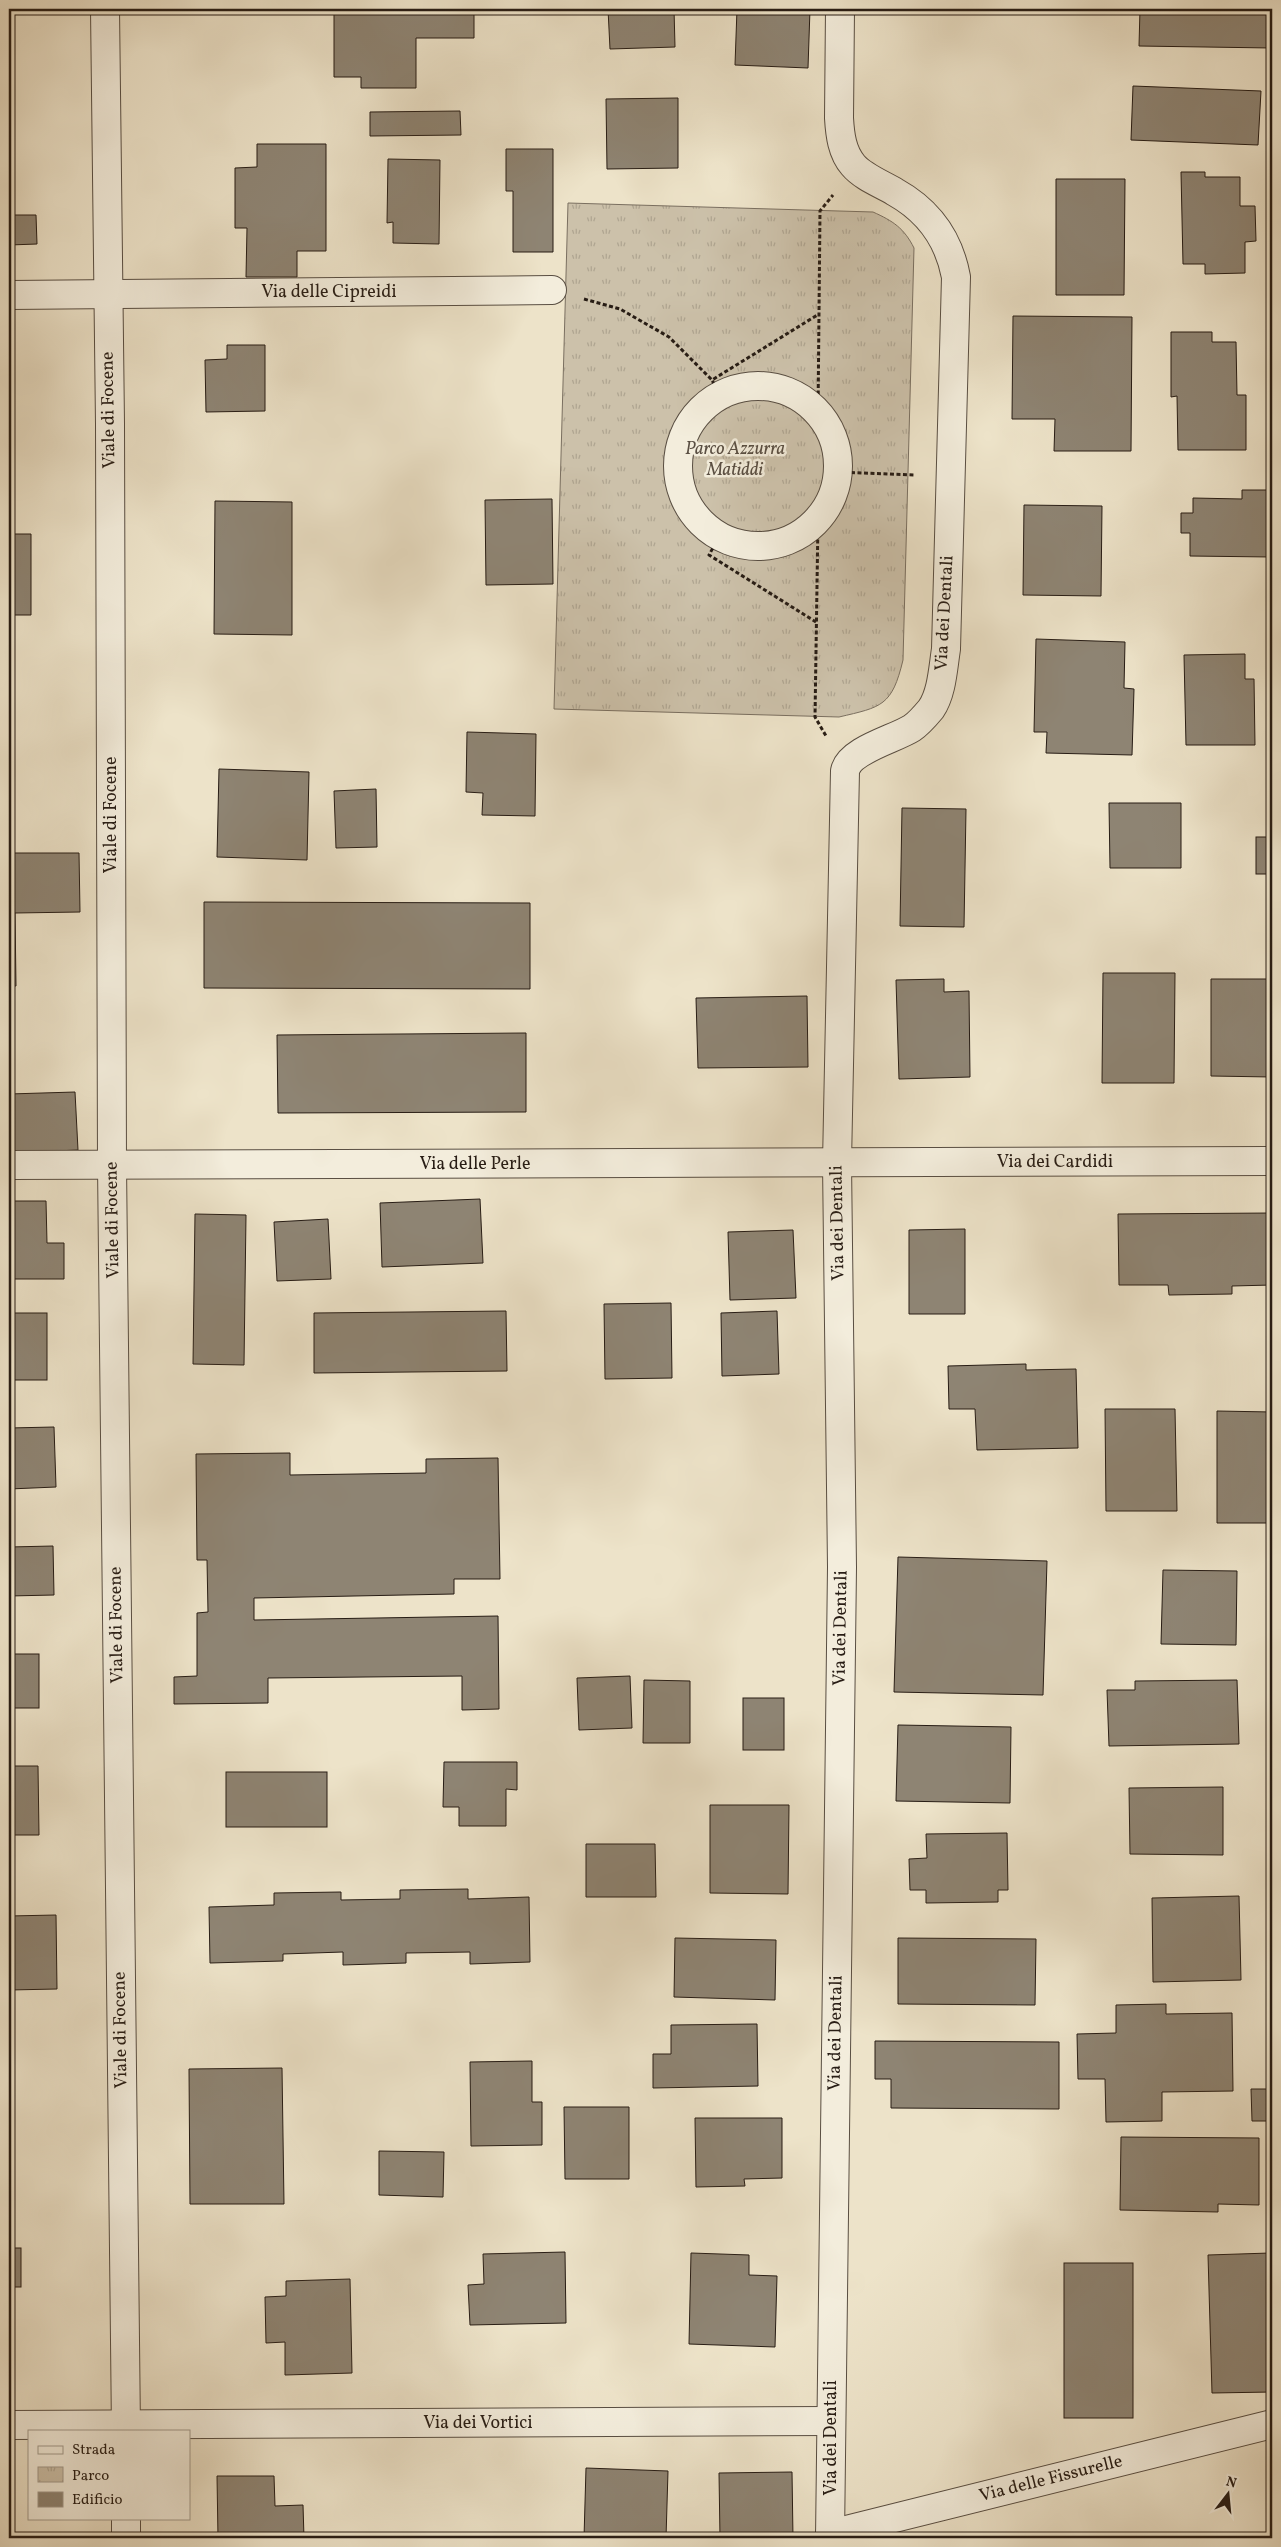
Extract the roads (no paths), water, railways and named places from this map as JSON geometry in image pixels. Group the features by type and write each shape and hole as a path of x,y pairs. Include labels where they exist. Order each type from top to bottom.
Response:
{"street":[{"name":"Viale di Focene","path":"105,9 110,444 112,1165 125,2428"},
{"name":"Via dei Dentali","path":"830,2536 842,1567 837,1162 845,770 849,760 858,754 913,728 932,708 942,680 946,649 956,277 952,256 943,238 926,215 914,205 854,167 847,155 839,132 840,9"},
{"name":"Via delle Cipreidi","path":"9,295 552,290"},
{"path":"716,388 769,388 783,391 802,400 818,414 830,431 836,451 838,472 835,489 828,505 818,520 801,534 782,543 761,546 739,544 719,537 702,524 688,507 680,487 678,466 680,445 689,425 716,388"},
{"name":"Via dei Cardidi","path":"837,1162 1272,1161"},
{"name":"Via delle Perle","path":"9,1165 837,1162"},
{"name":"Via dei Vortici","path":"9,2425 125,2428 831,2421"},
{"name":"Via delle Fissurelle","path":"830,2536 1272,2424"},
{"path":"126,2520 126,2538"}],"park label":[{"name":"Parco Azzurra Matiddi","path":"735,459"}]}
